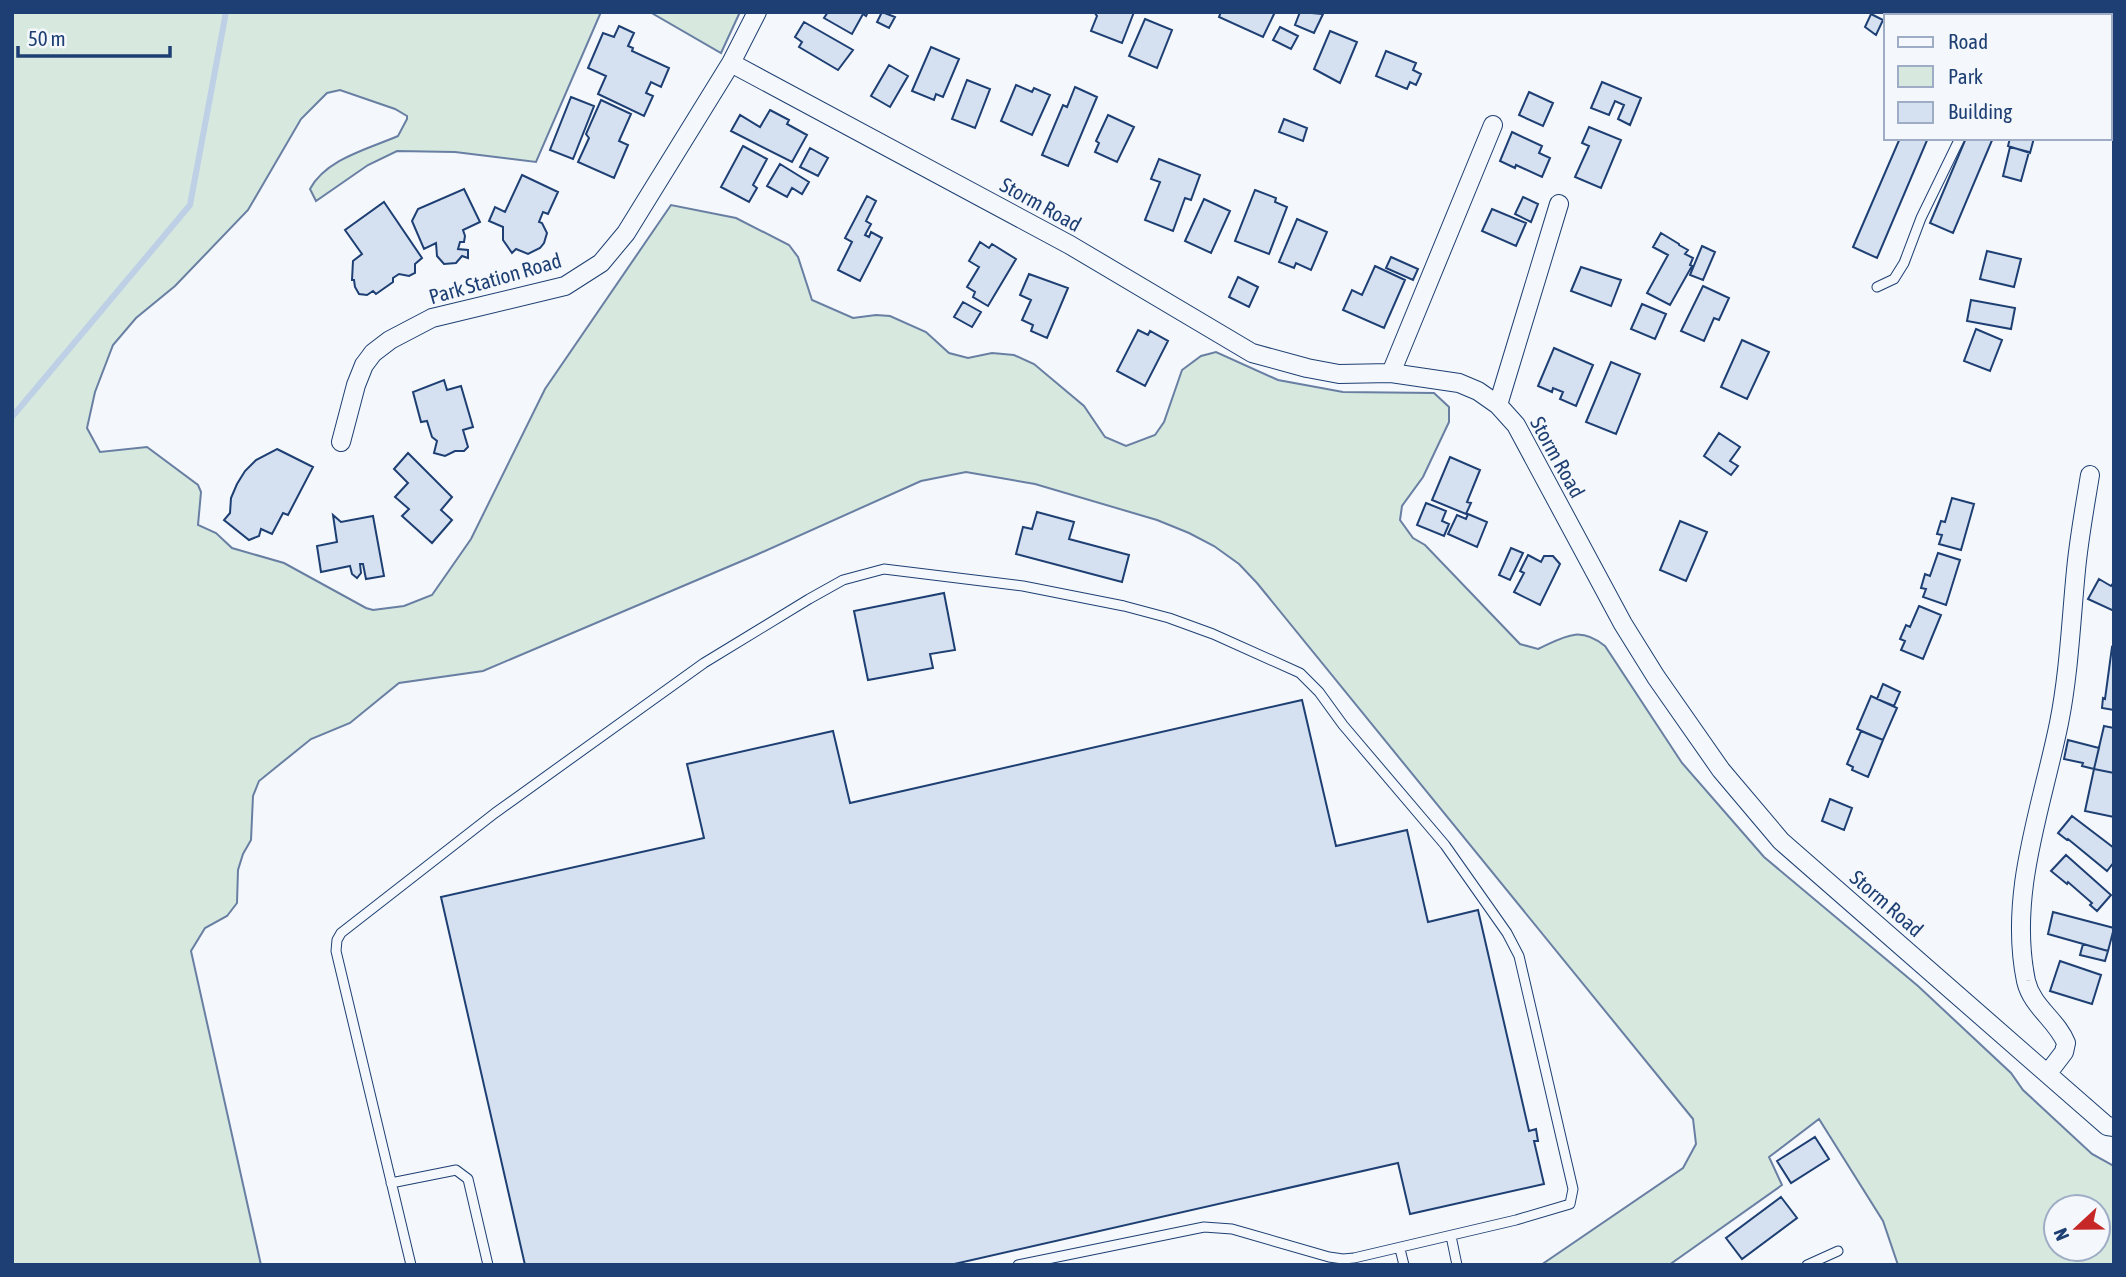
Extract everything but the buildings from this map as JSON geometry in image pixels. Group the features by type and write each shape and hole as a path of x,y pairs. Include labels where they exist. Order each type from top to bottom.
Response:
{"street":[{"name":"Park Station Road","path":"341,442 364,365 373,353 390,340 432,318 565,286 600,263 626,233 731,63 757,12"},
{"name":"Storm Road","path":"731,63 1070,245 1252,353 1339,374 1391,373 1460,383 1498,405 1516,425 1623,624 1656,677 1721,770 1781,841 2107,1126 2114,1127"},
{"path":"1391,373 1493,125"},
{"path":"1498,405 1559,204"},
{"path":"2048,1073 2064,1052 2066,1043 2035,1002 2027,985 2022,940 2024,889 2040,799 2059,723 2069,653 2076,568 2090,475"}],"lane":[{"path":"1877,287 1895,279 1904,263 1921,218 1959,140"},
{"path":"411,1265 336,951 341,933 495,813 704,663 843,580 884,569 1024,586 1169,618 1300,673 1319,692 1343,725 1445,845 1507,933 1518,956 1573,1189 1570,1203 1516,1220 1400,1249 1343,1259 1232,1229 1204,1227 1018,1265"},
{"path":"391,1183 456,1170 464,1175 468,1179 488,1265"},
{"path":"1451,1236 1457,1265"},
{"path":"1400,1249 1404,1265"},
{"path":"1807,1265 1838,1251"}],"green space":[{"path":"12,12 601,12 536,162 455,152 397,151 368,165 316,201 310,189 326,170 349,156 398,136 407,119 407,116 395,109 340,90 327,93 301,119 248,210 175,286 136,318 113,345 95,392 87,428 100,452 147,447 198,485 201,492 198,525 216,533 232,548 284,563 373,610 404,606 432,595 471,539 545,389 671,205 736,218 789,245 798,257 812,300 853,318 890,316 926,332 949,353 968,358 992,353 1014,355 1034,364 1084,406 1105,437 1126,446 1155,435 1164,422 1182,370 1201,356 1216,352 1278,380 1343,392 1434,393 1449,407 1449,422 1423,477 1402,506 1400,520 1413,538 1425,545 1520,644 1538,649 1564,637 1579,635 1587,636 1605,646 1682,763 1764,857 1918,986 2092,1154 2114,1166 2114,1265 1898,1265 1883,1221 1819,1119 1769,1157 1782,1185 1669,1265 1541,1265 1683,1168 1696,1144 1693,1119 1239,564 1214,546 1157,520 1035,484 966,472 921,481 756,555 483,671 399,683 350,723 311,739 259,781 253,796 251,840 238,870 237,903 227,916 205,928 191,951 261,1265 12,1265"},
{"path":"650,12 740,12 721,53"}],"waterway":[{"path":"12,417 190,205 226,12"}]}
